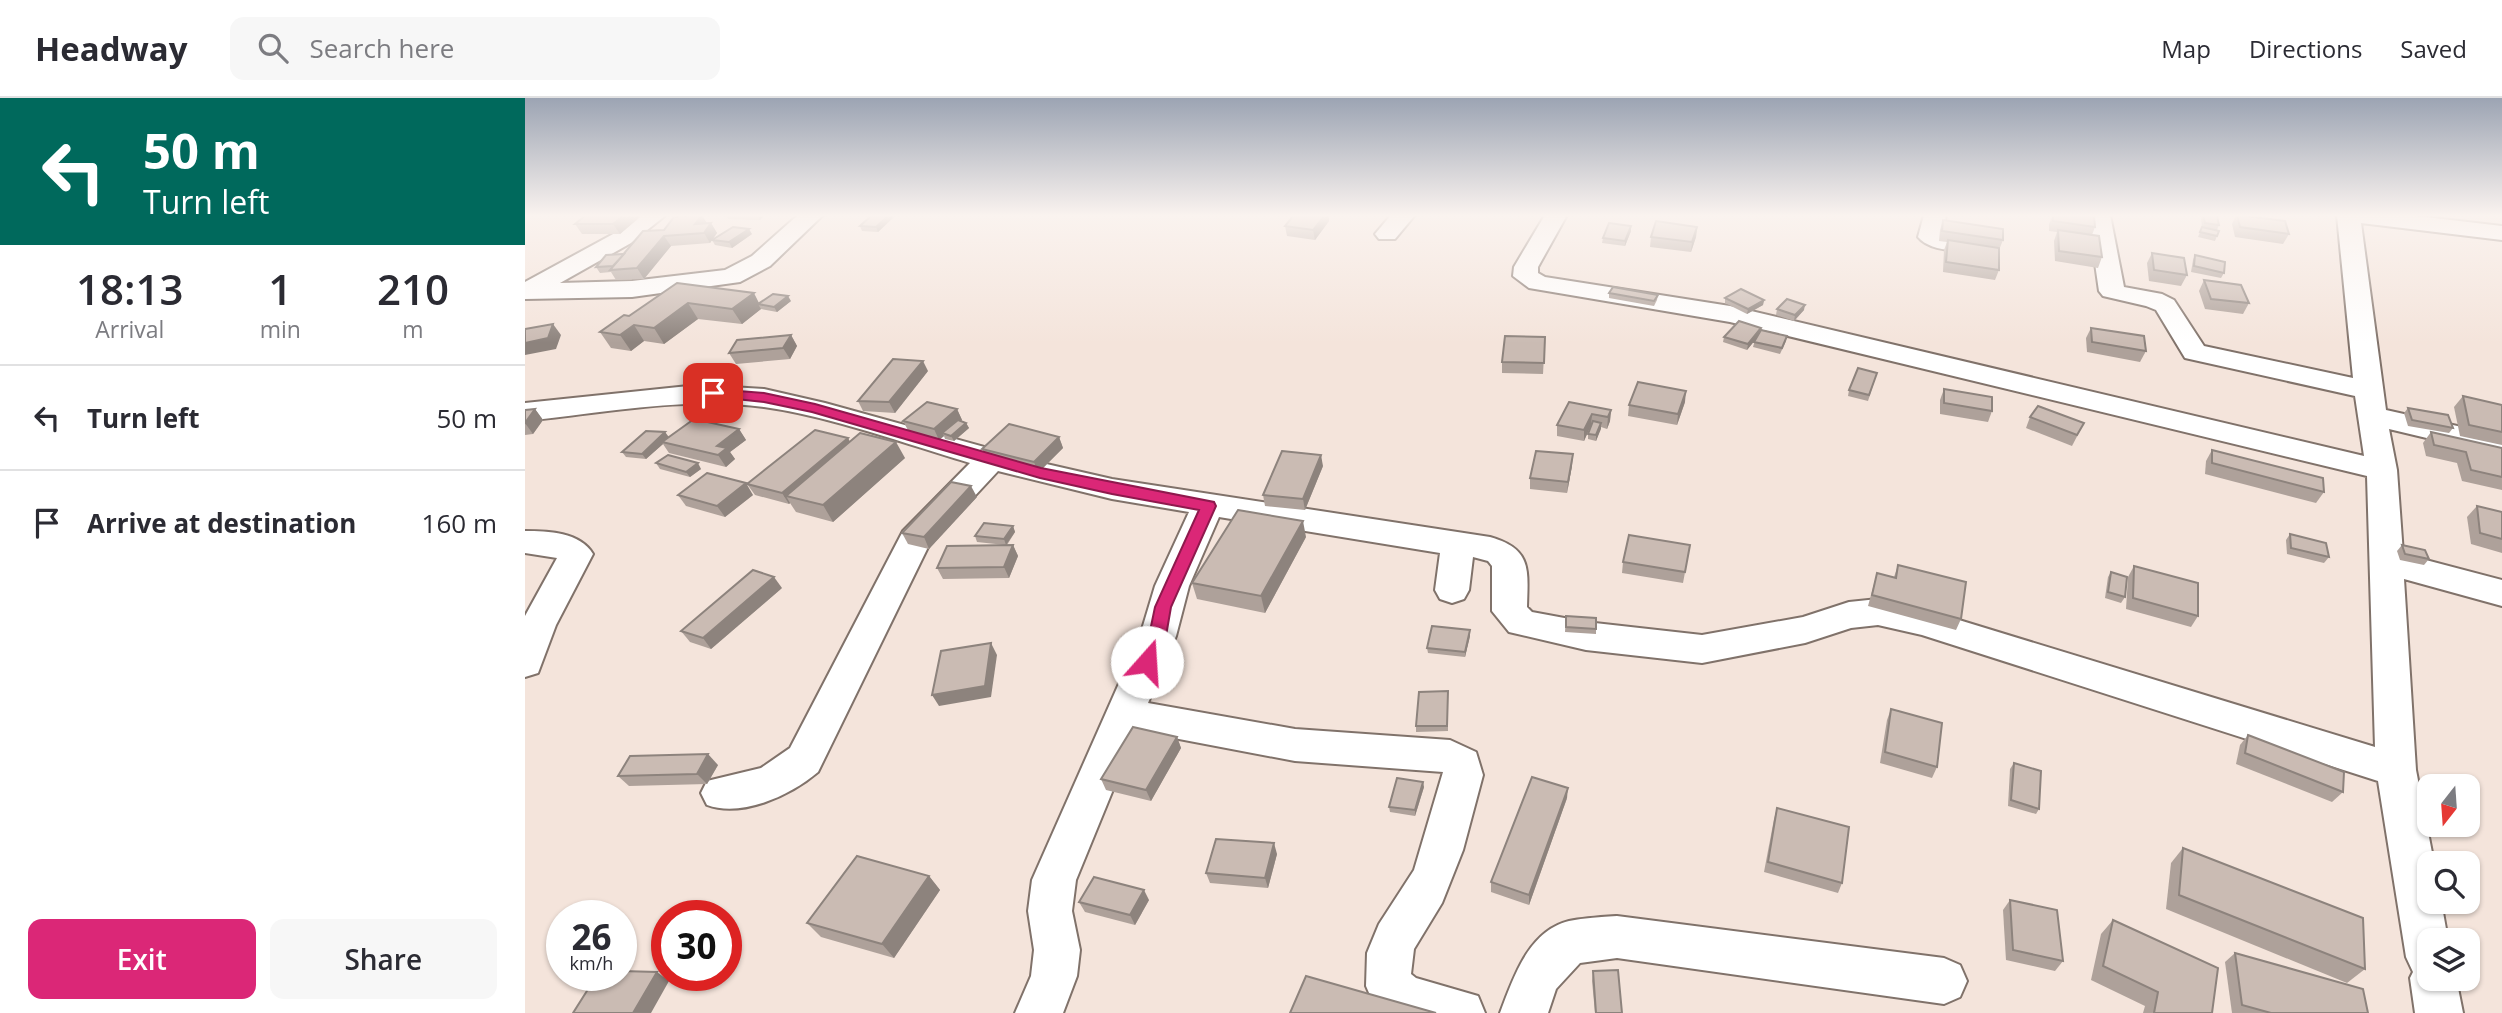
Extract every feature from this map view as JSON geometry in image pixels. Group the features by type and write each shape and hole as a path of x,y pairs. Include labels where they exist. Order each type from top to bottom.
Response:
{"street":[{"path":"526,291 587,258"},
{"path":"526,291 632,289 731,276 765,258"},
{"path":"1531,258 1525,276 1538,283 1730,314 2382,470"},
{"path":"2106,258 2112,291 2160,302 2168,307 2189,347 2195,352 2370,403 2502,446"},
{"path":"2353,258 2370,403 2382,470 2396,771 2424,928"},
{"path":"525,412 727,393 815,409 991,460 1112,489 1455,544 1493,547 1505,554 1510,566 1509,611 1521,623 1586,636 1702,649 1718,648 1805,630 1849,615 1878,612 1923,622 2396,771"},
{"path":"721,793 767,785 790,774 804,760 915,539 939,511 991,460"},
{"path":"1039,1013 1054,976 1056,950 1050,911 1054,880 1126,714 1158,636 1163,607 1208,506"},
{"path":"525,542 547,542 568,548 576,554 538,625 525,663"},
{"path":"1453,590 1457,556 1455,544"},
{"path":"2387,562 2502,593"},
{"path":"1126,714 1295,744 1450,756 1462,764 1463,775 1435,873 1427,891 1402,924 1385,969 1389,986 1404,998 1461,1013"},
{"path":"1524,1013 1538,975 1568,943 1617,937 1944,981"},
{"path":"2435,991 2439,1013"}],"building":[{"path":"604,258 621,258 613,266 596,267"},
{"path":"620,258 646,258 637,268 610,270"},
{"path":"1946,258 1999,258 1999,270 1946,262"},
{"path":"2153,258 2182,258 2187,275 2154,270"},
{"path":"2195,258 2225,262 2224,273 2194,266"},
{"path":"2204,280 2241,285 2249,303 2211,299"},
{"path":"677,283 754,293 732,309 688,303 654,328 634,325 620,335 600,332 624,315 629,316"},
{"path":"1613,287 1658,295 1654,301 1609,293"},
{"path":"1741,289 1764,300 1748,309 1725,298"},
{"path":"773,294 788,296 774,307 758,304"},
{"path":"1787,299 1805,305 1795,315 1777,309"},
{"path":"1739,321 1761,328 1748,344 1724,337"},
{"path":"553,324 548,338 525,343 525,329"},
{"path":"2091,328 2144,336 2146,351 2092,342"},
{"path":"1761,330 1787,336 1782,348 1754,342"},
{"path":"791,335 783,348 729,353 737,340"},
{"path":"1505,336 1545,337 1544,363 1502,362"},
{"path":"893,359 923,361 889,402 858,401"},
{"path":"1858,368 1877,373 1869,395 1849,390"},
{"path":"1638,382 1686,391 1678,414 1629,405"},
{"path":"1944,389 1992,397 1992,411 1944,403"},
{"path":"2463,396 2502,405 2502,432 2469,425"},
{"path":"927,402 957,409 934,429 903,421"},
{"path":"1569,402 1611,410 1608,417 1592,414 1584,430 1557,425"},
{"path":"2038,406 2084,423 2077,435 2030,417"},
{"path":"2408,408 2448,415 2453,428 2412,420"},
{"path":"535,409 525,423 525,410"},
{"path":"694,419 739,429 717,446 727,448 718,455 662,442"},
{"path":"958,420 966,423 951,436 942,433"},
{"path":"1593,421 1601,423 1596,435 1588,434"},
{"path":"1009,424 1059,437 1034,462 982,449"},
{"path":"815,430 848,438 782,493 747,484"},
{"path":"646,431 665,432 642,454 622,452"},
{"path":"2431,432 2502,448 2502,477 2471,470 2466,452 2434,445"},
{"path":"860,433 896,442 823,505 786,496"},
{"path":"2212,450 2323,478 2324,492 2212,463"},
{"path":"1282,451 1321,455 1303,499 1263,495"},
{"path":"1536,451 1573,454 1568,482 1530,478"},
{"path":"668,455 698,463 686,472 656,463"},
{"path":"707,473 746,483 717,506 678,495"},
{"path":"951,482 971,486 924,537 902,533"},
{"path":"2477,506 2502,512 2502,539 2480,533"},
{"path":"1238,510 1303,521 1261,596 1192,583"},
{"path":"984,523 1013,526 1004,539 975,536"},
{"path":"2290,534 2326,543 2329,557 2291,548"},
{"path":"1629,535 1690,545 1685,572 1623,562"},
{"path":"1013,545 1004,567 937,568 947,546"},
{"path":"2402,545 2425,550 2429,559 2405,554"},
{"path":"1898,565 1966,582 1961,619 1872,595 1877,573 1896,578"},
{"path":"2134,566 2198,583 2198,616 2133,598"},
{"path":"753,570 774,577 703,638 681,631"},
{"path":"2111,572 2127,577 2125,597 2108,592"},
{"path":"1566,616 1596,618 1596,629 1566,627"},
{"path":"1432,626 1470,630 1465,652 1427,648"},
{"path":"991,643 985,686 932,695 941,651"},
{"path":"1448,691 1447,726 1416,726 1419,692"},
{"path":"1891,709 1942,723 1937,767 1885,752"},
{"path":"1133,727 1177,737 1146,790 1101,779"},
{"path":"2248,735 2344,772 2343,792 2245,753"},
{"path":"708,754 697,774 618,776 630,756"},
{"path":"2014,763 2041,771 2039,809 2011,800"},
{"path":"1532,777 1568,788 1529,895 1491,882"},
{"path":"1397,778 1423,782 1415,810 1389,807"},
{"path":"1777,808 1849,827 1842,883 1768,862"},
{"path":"1216,839 1274,843 1265,878 1206,873"},
{"path":"2183,848 2363,918 2365,969 2179,895"},
{"path":"857,856 929,876 882,944 807,923"},
{"path":"1094,877 1144,890 1130,915 1079,902"},
{"path":"2010,900 2057,910 2063,961 2013,950"},
{"path":"2113,920 2218,968 2212,1013 2154,1013 2158,992 2103,966"},
{"path":"2235,953 2363,989 2368,1013 2271,1013 2242,1005"},
{"path":"1618,970 1622,1013 1596,1013 1593,971"},
{"path":"637,971 651,972 651,982 633,1013 573,1013 587,991 637,991"},
{"path":"1306,976 1436,1013 1290,1013"}],"route":[{"path":"713,393 764,398 815,409 1040,473 1208,506 1173,581 1163,607 1158,636 1147,662"}]}
